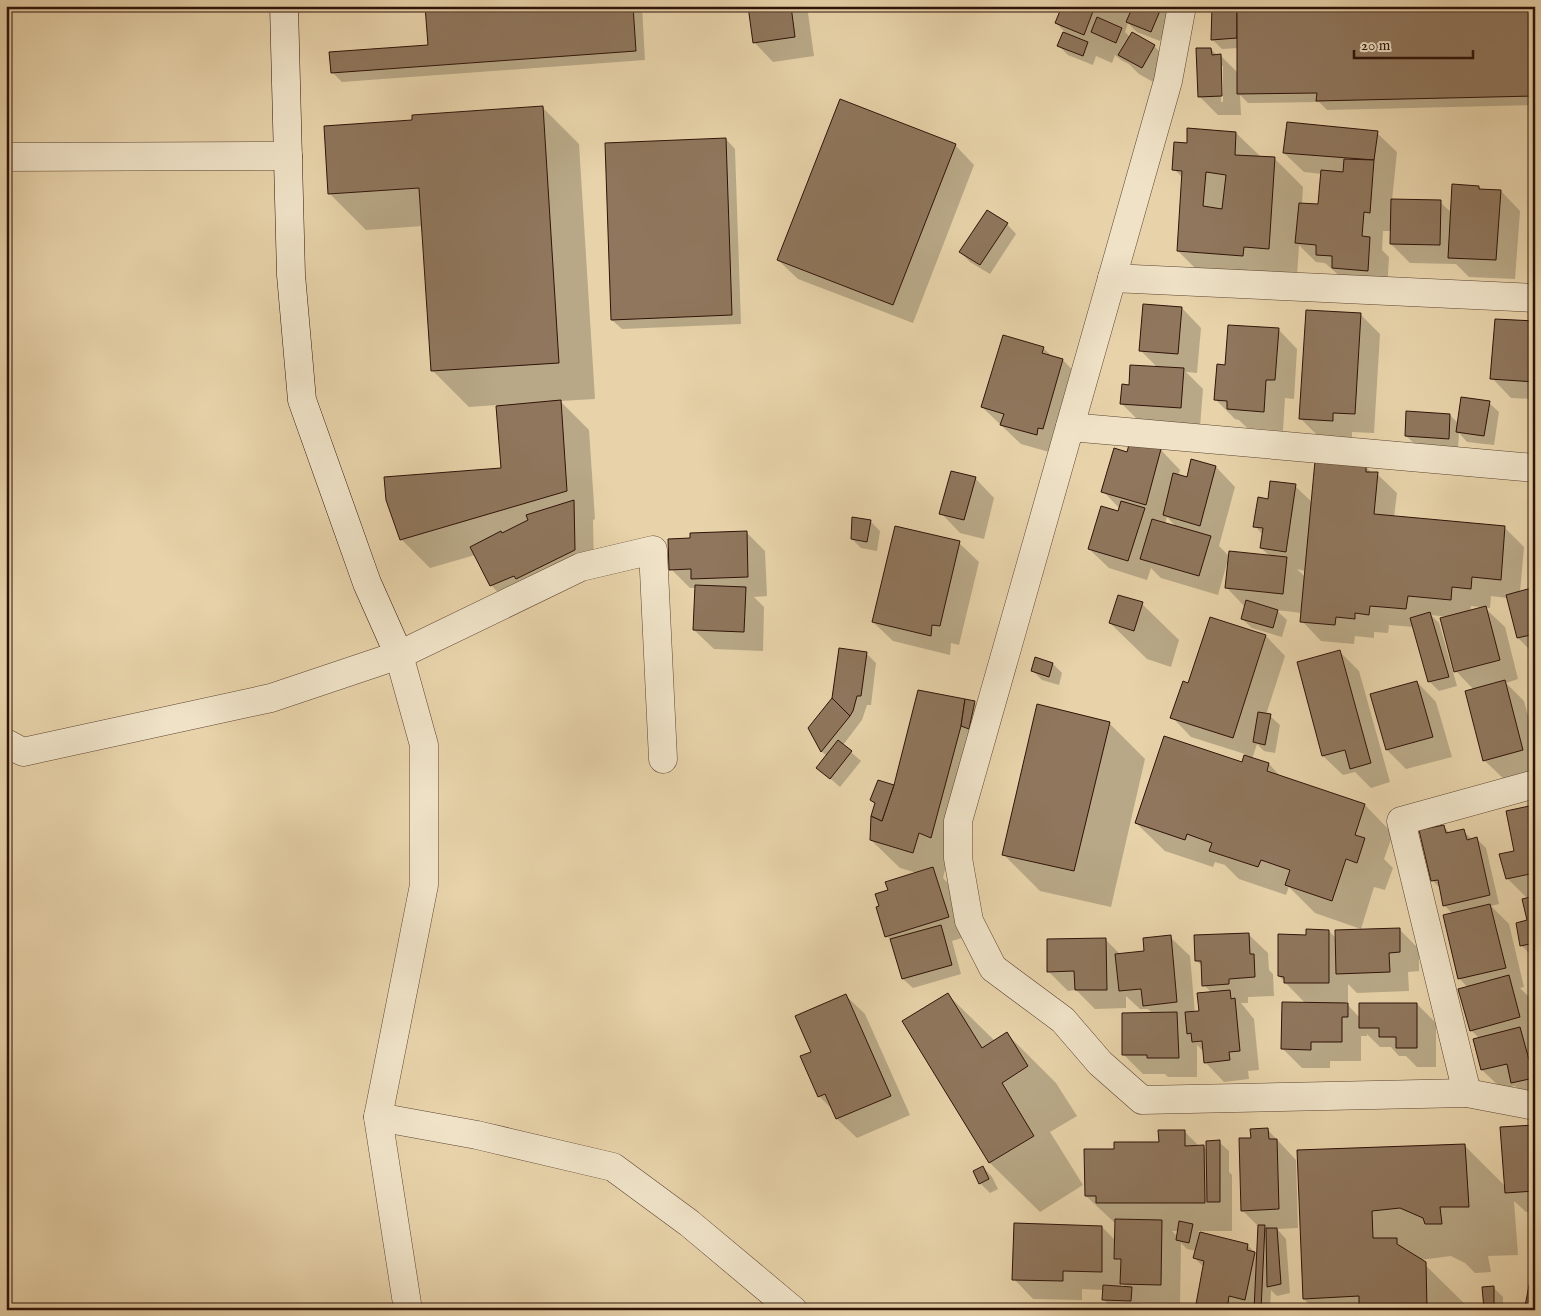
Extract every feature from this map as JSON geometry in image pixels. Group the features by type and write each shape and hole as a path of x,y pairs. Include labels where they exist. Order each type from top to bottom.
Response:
{"street":[{"path":"284,6 291,275 302,400 367,582 399,655 424,745 424,885 378,1118 408,1310"},
{"path":"1182,6 1168,81 958,821 958,858 968,921 993,968 1063,1020 1100,1063 1142,1100 1467,1092 1535,1106"},
{"path":"6,157 288,156"},
{"path":"1112,278 1535,298"},
{"path":"1070,427 1535,468"},
{"path":"6,743 23,752 271,698 399,655 581,567 653,550 663,760"},
{"path":"1467,1092 1401,821 1535,784"},
{"path":"378,1118 477,1135 613,1167 689,1223 793,1310"}],"building":[{"path":"425,6 633,6 636,51 331,73 329,52 428,45"},
{"path":"748,6 791,6 795,37 753,43"},
{"path":"1062,6 1095,6 1084,35 1055,23"},
{"path":"1133,6 1162,6 1151,32 1126,22"},
{"path":"1212,6 1237,6 1237,38 1211,40"},
{"path":"1237,6 1535,6 1535,96 1316,101 1317,93 1237,94"},
{"path":"1097,17 1122,28 1116,43 1091,32"},
{"path":"1063,32 1088,42 1083,56 1057,46"},
{"path":"1132,32 1155,45 1142,68 1118,55"},
{"path":"1196,48 1211,48 1212,55 1221,54 1222,96 1198,97"},
{"path":"840,99 956,144 893,305 777,260"},
{"path":"543,106 559,363 431,371 419,188 328,194 324,126 412,120 412,115"},
{"path":"1287,122 1378,131 1374,160 1283,153"},
{"path":"1187,128 1236,132 1235,155 1275,157 1269,249 1244,247 1243,256 1177,251 1182,171 1172,170 1174,142 1187,143","holes":["1206,172 1226,175 1222,209 1203,206"]},
{"path":"726,138 732,315 611,320 605,143"},
{"path":"1344,159 1374,160 1370,213 1364,212 1362,236 1370,237 1368,271 1332,268 1332,256 1316,255 1316,245 1295,243 1299,203 1318,204 1321,170 1343,172"},
{"path":"1452,184 1479,186 1479,189 1501,190 1496,260 1448,258"},
{"path":"1391,199 1441,200 1440,245 1390,244"},
{"path":"987,210 1008,223 980,265 959,252"},
{"path":"1143,304 1182,307 1178,354 1139,351"},
{"path":"1306,310 1361,313 1355,414 1333,413 1333,421 1299,419"},
{"path":"1495,319 1535,321 1535,382 1490,379"},
{"path":"1228,325 1279,328 1275,380 1266,380 1264,412 1227,409 1227,401 1214,400 1217,364 1225,365"},
{"path":"1003,335 1044,347 1042,353 1063,359 1043,429 1038,428 1037,435 1000,425 1004,414 981,407"},
{"path":"1130,365 1184,368 1181,408 1120,404 1122,384 1129,385"},
{"path":"1461,397 1490,401 1484,436 1456,432"},
{"path":"561,400 567,491 400,540 386,500 384,477 501,468 496,406"},
{"path":"1406,411 1450,414 1449,439 1405,436"},
{"path":"1130,441 1161,449 1146,505 1101,492 1114,448 1127,452"},
{"path":"1191,459 1216,466 1200,526 1163,515 1173,473 1187,477"},
{"path":"1315,461 1366,465 1366,472 1378,472 1374,514 1505,526 1501,580 1472,577 1471,589 1452,587 1451,600 1408,596 1406,609 1370,606 1369,615 1355,613 1355,619 1336,617 1335,625 1300,622"},
{"path":"951,471 976,477 964,520 939,514"},
{"path":"1270,481 1296,484 1286,552 1260,548 1263,528 1253,527 1258,497 1268,499"},
{"path":"574,500 575,550 516,579 514,576 490,586 470,547 528,520 526,515"},
{"path":"1121,501 1145,508 1128,561 1088,549 1101,506 1118,511"},
{"path":"852,517 871,520 867,542 851,539"},
{"path":"1152,519 1211,536 1199,576 1140,559"},
{"path":"895,526 960,541 940,626 932,625 931,636 872,622"},
{"path":"747,531 748,577 691,579 691,569 669,570 668,539 690,538 690,533"},
{"path":"1229,551 1287,557 1283,594 1225,588"},
{"path":"695,585 746,587 744,632 693,630"},
{"path":"1535,587 1535,634 1517,638 1506,595"},
{"path":"1118,595 1143,602 1134,631 1109,623"},
{"path":"1246,600 1278,610 1273,628 1241,619"},
{"path":"1486,606 1500,660 1454,672 1440,618"},
{"path":"1430,612 1449,677 1428,682 1410,618"},
{"path":"1210,617 1266,635 1233,738 1170,718 1183,681 1188,683"},
{"path":"839,648 867,652 861,696 857,696 850,716 832,698"},
{"path":"1340,650 1371,763 1350,769 1345,750 1322,756 1297,662"},
{"path":"1035,657 1053,663 1049,677 1031,671"},
{"path":"1505,680 1523,750 1483,761 1465,691"},
{"path":"1417,681 1433,737 1386,750 1370,694"},
{"path":"918,690 965,699 961,726 931,838 919,833 913,853 870,840 871,816 882,821 894,785"},
{"path":"832,698 850,716 821,752 808,728"},
{"path":"965,699 975,701 969,729 961,726"},
{"path":"1037,704 1110,722 1074,871 1002,855"},
{"path":"1258,712 1271,714 1265,745 1253,742"},
{"path":"1164,736 1242,762 1244,755 1269,763 1267,771 1365,804 1355,835 1365,838 1357,863 1346,859 1332,901 1285,885 1290,870 1261,860 1258,867 1209,851 1212,843 1187,834 1185,840 1135,823"},
{"path":"838,740 852,751 830,779 816,768"},
{"path":"878,780 894,785 882,821 871,816 875,803 870,800"},
{"path":"1534,805 1535,873 1506,879 1499,854 1514,851 1506,811"},
{"path":"1444,825 1446,833 1464,829 1467,840 1477,837 1490,895 1443,906 1438,880 1431,881 1419,830"},
{"path":"933,867 949,917 885,937 876,907 879,906 875,894 888,890 885,882"},
{"path":"1535,896 1535,943 1520,946 1516,923 1527,920 1522,899"},
{"path":"1490,904 1506,968 1458,979 1443,915"},
{"path":"941,925 952,965 902,979 890,939"},
{"path":"1400,928 1400,952 1389,953 1390,972 1336,974 1335,930"},
{"path":"1306,929 1329,930 1329,983 1284,983 1284,977 1278,976 1278,934 1306,935"},
{"path":"1249,933 1250,954 1254,954 1255,977 1229,979 1229,984 1202,986 1201,961 1195,961 1194,935"},
{"path":"1171,935 1177,1002 1143,1006 1141,989 1119,991 1115,954 1144,951 1143,938"},
{"path":"1106,938 1107,990 1075,990 1074,971 1047,972 1047,939"},
{"path":"1509,975 1520,1017 1470,1031 1458,989"},
{"path":"1230,990 1231,999 1235,998 1240,1051 1229,1052 1230,1060 1204,1063 1202,1041 1192,1042 1191,1033 1187,1034 1185,1012 1199,1011 1197,993"},
{"path":"948,993 982,1048 1007,1032 1028,1066 1002,1083 1034,1136 989,1163 902,1021"},
{"path":"846,994 891,1096 836,1119 825,1094 818,1097 800,1056 811,1052 795,1016"},
{"path":"1282,1002 1348,1003 1348,1017 1342,1017 1342,1042 1311,1042 1311,1050 1281,1049"},
{"path":"1359,1003 1417,1003 1417,1048 1396,1048 1396,1037 1379,1037 1379,1028 1359,1028"},
{"path":"1177,1012 1179,1058 1147,1058 1147,1055 1122,1055 1122,1013"},
{"path":"1520,1027 1534,1078 1511,1083 1507,1064 1481,1070 1473,1039"},
{"path":"1535,1125 1535,1191 1505,1193 1500,1127"},
{"path":"1268,1128 1269,1139 1277,1139 1279,1209 1241,1211 1239,1138 1251,1138 1250,1129"},
{"path":"1158,1130 1185,1130 1185,1146 1204,1145 1205,1203 1096,1203 1096,1196 1085,1196 1084,1149 1114,1149 1114,1142 1159,1142"},
{"path":"1220,1140 1220,1202 1207,1202 1206,1141"},
{"path":"1465,1144 1469,1207 1440,1207 1442,1224 1425,1224 1423,1218 1400,1208 1372,1211 1373,1238 1397,1238 1397,1244 1426,1262 1427,1309 1359,1310 1359,1296 1303,1299 1297,1150"},
{"path":"983,1166 989,1179 979,1184 973,1171"},
{"path":"1115,1219 1162,1220 1161,1285 1120,1284 1121,1259 1114,1259"},
{"path":"1179,1221 1193,1224 1189,1243 1176,1240"},
{"path":"1014,1223 1102,1226 1102,1272 1063,1271 1063,1281 1012,1280"},
{"path":"1258,1225 1265,1225 1261,1310 1254,1310"},
{"path":"1266,1228 1277,1228 1281,1284 1267,1287"},
{"path":"1200,1232 1248,1244 1247,1250 1255,1252 1245,1300 1229,1296 1227,1310 1196,1304 1204,1261 1193,1258"},
{"path":"1535,1254 1535,1310 1533,1310 1534,1308 1525,1306"},
{"path":"1103,1285 1132,1287 1131,1301 1102,1300"},
{"path":"1494,1286 1494,1309 1484,1309 1482,1287"}]}
